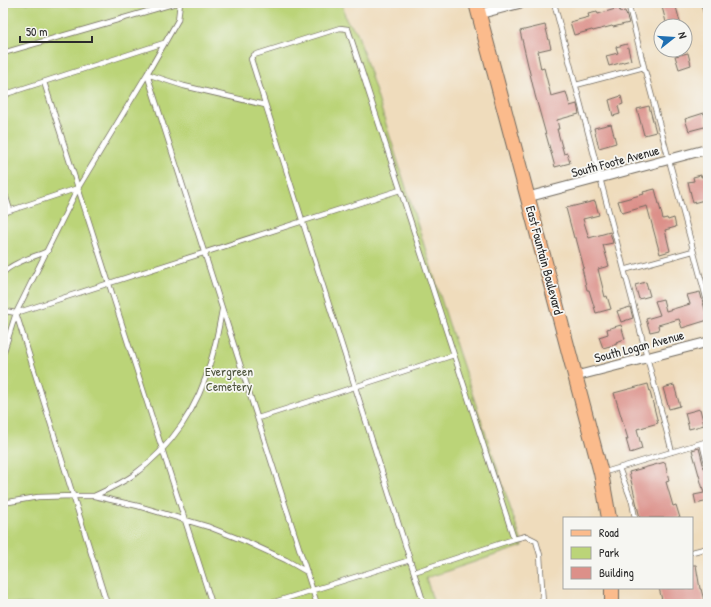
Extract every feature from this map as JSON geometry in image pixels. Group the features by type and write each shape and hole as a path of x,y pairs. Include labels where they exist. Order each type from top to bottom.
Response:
{"main road":[{"name":"East Fountain Boulevard","path":"478,9 601,473 609,517"},
{"path":"612,589 612,604"}],"street":[{"path":"478,9 521,3"},
{"path":"706,3 708,11"},
{"name":"South Foote Avenue","path":"528,197 708,149"},
{"name":"South Logan Avenue","path":"576,376 708,342"}],"lane":[{"path":"3,53 178,3 178,20 78,188 48,251 16,312 3,354"},
{"path":"554,3 672,452"},
{"path":"628,3 708,305"},
{"path":"424,604 265,105 251,59 254,55 340,28 348,29 514,539"},
{"path":"3,97 9,93 164,43"},
{"path":"576,85 644,67"},
{"path":"147,74 184,86 265,105"},
{"path":"147,74 317,604"},
{"path":"44,82 212,604"},
{"path":"3,188 10,210"},
{"path":"3,213 78,188"},
{"path":"4,311 16,312 400,190"},
{"path":"3,273 6,269 14,265 48,251"},
{"path":"624,270 694,251"},
{"path":"94,496 130,477 149,463 174,436 190,414 202,388 212,360 223,308"},
{"path":"16,312 107,604"},
{"path":"258,418 454,356"},
{"path":"601,473 708,441"},
{"path":"702,443 708,466"},
{"path":"619,468 632,502 634,517"},
{"path":"3,504 38,497 94,496 138,506 209,527 247,542 286,560 307,572"},
{"path":"414,572 526,536 536,541 540,556 543,604"},
{"path":"693,551 708,548"},
{"path":"268,604 410,560"}],"green space":[{"name":"Evergreen Cemetery","path":"3,3 342,3 346,20 357,32 447,318 523,546 426,578 434,604 3,604"}],"building":[{"path":"661,3 675,3 679,18 665,18"},
{"path":"619,8 620,12 625,11 629,23 574,35 570,22 589,17 588,14 597,12 598,14"},
{"path":"545,25 551,48 538,51 538,55 541,69 544,68 551,96 566,92 570,106 577,104 579,114 557,120 559,129 557,129 564,154 567,153 570,163 555,167 535,95 520,31"},
{"path":"627,44 631,60 609,66 606,56 618,53 616,47"},
{"path":"676,58 689,58 691,65 679,69"},
{"path":"621,96 623,104 618,106 620,114 613,116 609,100"},
{"path":"649,106 656,132 644,135 637,109"},
{"path":"704,113 708,126 689,131 685,119"},
{"path":"611,124 616,143 599,148 594,128"},
{"path":"701,175 701,177 708,175 708,199 693,203 688,182 694,181 693,177"},
{"path":"655,189 663,219 667,218 668,220 674,218 676,227 665,230 670,251 660,254 647,206 622,213 618,201 644,194 643,192"},
{"path":"595,201 599,215 583,219 589,238 610,232 613,243 603,245 609,266 598,269 605,297 607,296 611,309 596,313 589,290 587,290 582,268 584,268 566,208"},
{"path":"646,282 650,296 639,299 635,285"},
{"path":"700,292 708,320 682,328 679,319 658,325 659,330 650,332 646,319 660,315 655,301 663,299 666,311 690,304 687,295"},
{"path":"630,307 633,318 621,322 617,311"},
{"path":"621,325 625,339 616,342 617,344 603,348 599,337 608,334 607,329"},
{"path":"648,384 658,423 637,429 642,449 630,453 626,439 628,439 614,393"},
{"path":"674,385 680,406 669,409 663,388"},
{"path":"700,409 704,425 689,429 685,413"},
{"path":"699,448 704,468 708,471 708,501 696,504 694,495 704,493 692,450"},
{"path":"665,462 669,481 666,482 673,506 676,505 680,517 640,517 629,472"},
{"path":"693,565 696,565 700,589 705,604 663,604 659,589 693,589"}]}
